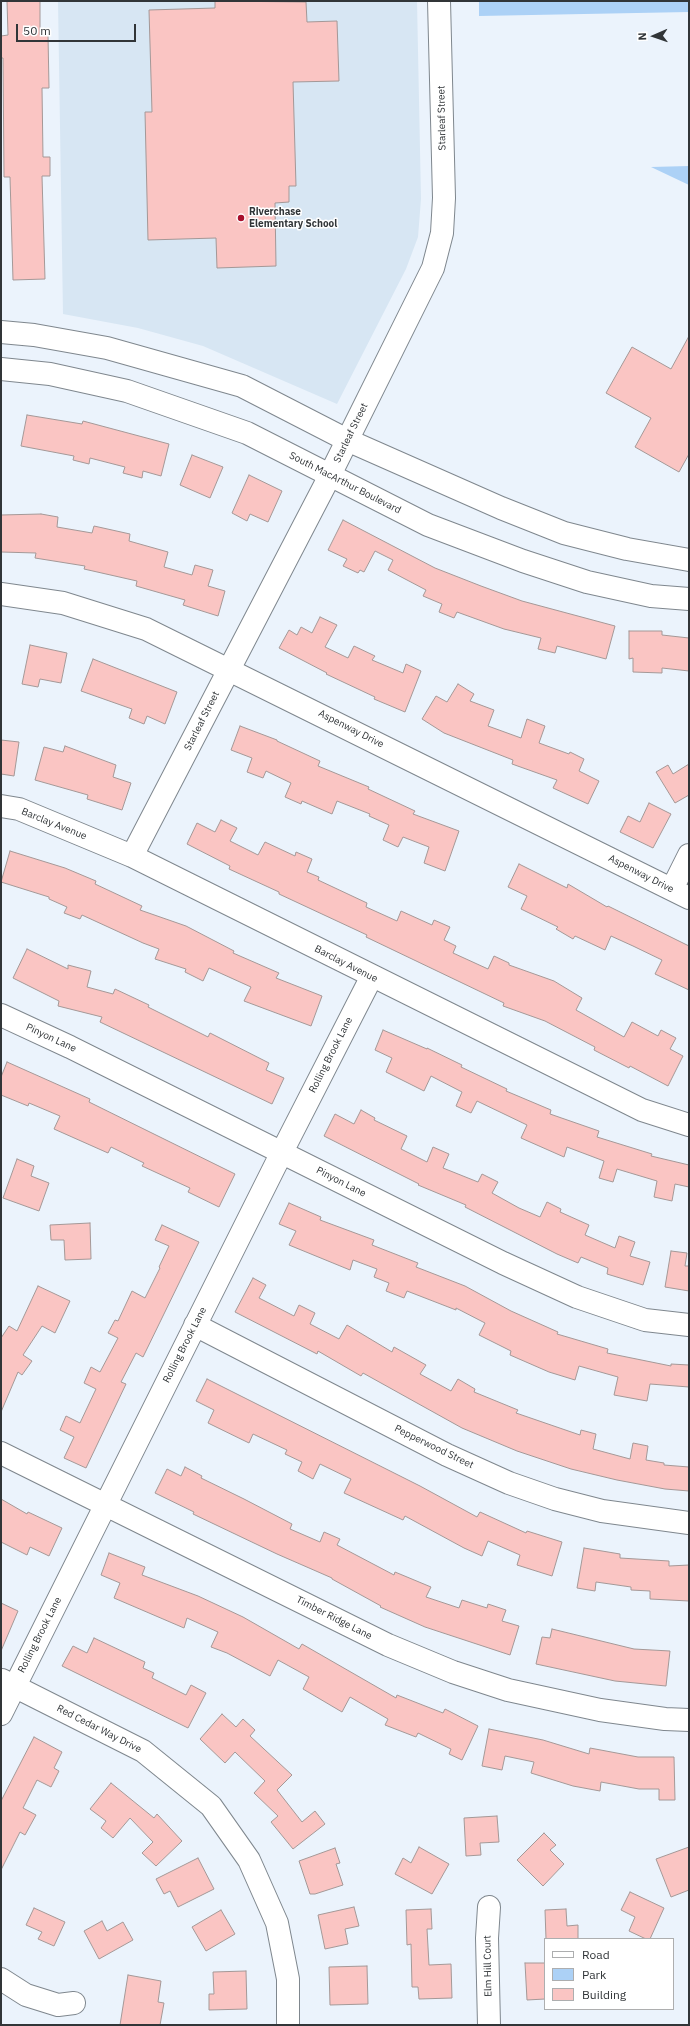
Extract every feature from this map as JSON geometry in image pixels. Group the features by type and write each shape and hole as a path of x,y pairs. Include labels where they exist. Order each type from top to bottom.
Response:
{"street":[{"name":"Starleaf Street","path":"132,856 329,476 433,268 442,233 444,198 439,1"},
{"path":"1,332 34,335 107,348 242,386 347,440 501,508 564,533 627,549 689,560"},
{"name":"South MacArthur Boulevard","path":"1,370 50,374 127,391 247,433 428,525 523,561 587,582 651,596 689,599"},
{"name":"Aspenway Drive","path":"1,594 63,603 146,628 229,668 680,894"},
{"name":"Barclay Avenue","path":"1,806 19,809 132,856 642,1110 689,1126"},
{"path":"680,894 689,855"},
{"name":"Rolling Brook Lane","path":"1,1714 8,1683 106,1504 372,976"},
{"name":"Pinyon Lane","path":"1,1015 282,1152 503,1263 577,1297 645,1320 689,1325"},
{"name":"Pepperwood Street","path":"195,1325 447,1455 509,1483 555,1499 602,1511 689,1524"},
{"name":"Timber Ridge Lane","path":"1,1453 388,1645 454,1672 508,1690 600,1710 665,1719 689,1720"},
{"name":"Red Cedar Way Drive","path":"8,1683 144,1751 211,1806 249,1860 277,1923 288,1979 288,2025"},
{"name":"Elm Hill Court","path":"489,1907 487,1938 489,2025"},
{"path":"1,1979 26,1995 58,2005 74,2004"}],"shaded area":[{"name":"Riverchase Elementary School","path":"58,1 417,1 421,199 418,237 406,269 337,404 203,346 138,328 63,314"}],"green space":[{"path":"479,1 689,1 689,12 479,16"},
{"path":"689,166 689,185 651,167"}],"building":[{"path":"7,1 40,1 40,35 48,35 49,88 42,88 43,157 50,157 50,176 42,176 45,279 13,280 10,177 4,177 3,58 1,58 1,36 8,35"},
{"path":"215,1 306,2 307,22 337,21 339,81 293,82 296,186 289,186 289,202 275,203 276,266 217,268 216,238 148,240 145,112 152,112 149,10 215,8"},
{"path":"689,336 689,454 679,472 635,447 651,418 606,393 632,347 671,369"},
{"path":"27,415 82,424 83,421 169,444 161,476 143,471 142,478 123,473 125,467 90,458 89,464 73,460 74,456 21,446"},
{"path":"192,455 223,467 210,498 180,485"},
{"path":"249,475 282,491 268,522 250,514 247,521 232,513"},
{"path":"41,514 58,517 57,527 92,533 94,526 130,534 129,541 168,552 164,567 192,575 195,565 213,570 208,586 225,591 218,616 183,605 185,600 136,586 137,581 84,569 85,566 35,558 36,553 1,552 1,515"},
{"path":"343,520 435,568 481,586 522,601 615,626 606,659 557,646 555,653 538,649 541,638 504,629 457,612 454,618 439,612 442,604 423,596 426,590 388,570 393,560 375,551 364,572 360,570 358,573 343,566 347,559 328,550"},
{"path":"320,617 337,625 325,647 348,658 354,646 375,656 372,660 403,673 406,664 421,671 405,712 374,699 375,697 326,674 327,673 279,648 289,630 297,635 301,627 312,633"},
{"path":"629,631 662,631 662,635 689,638 689,671 662,668 662,673 633,672 633,658 629,659"},
{"path":"30,645 67,653 61,683 40,679 38,687 22,684"},
{"path":"93,659 177,692 165,724 147,716 144,724 129,718 132,709 81,691"},
{"path":"458,684 474,694 470,701 494,710 488,726 521,738 527,719 545,726 539,743 569,754 570,752 584,759 579,771 599,781 588,804 553,788 557,780 512,764 513,760 444,733 422,719 436,696 447,702"},
{"path":"240,726 277,740 320,761 318,766 369,787 368,789 415,811 413,814 459,831 445,871 424,863 429,847 403,837 398,847 383,840 389,825 369,816 370,814 337,801 332,814 302,801 301,804 285,797 291,783 266,771 263,778 247,772 252,758 231,750"},
{"path":"1,740 19,742 14,776 1,774"},
{"path":"65,746 116,765 113,777 131,783 122,810 87,799 88,795 35,780 44,747 63,752"},
{"path":"689,764 689,795 675,803 656,772 668,765 673,774"},
{"path":"649,803 671,814 653,848 620,832 628,816 640,822"},
{"path":"221,820 237,828 230,841 258,855 265,842 295,856 296,852 312,859 307,872 319,877 318,880 367,903 366,907 397,921 401,911 432,925 434,920 450,927 444,940 456,946 453,953 488,969 494,956 509,963 509,965 554,981 582,998 576,1010 624,1037 632,1022 658,1036 661,1030 676,1038 670,1049 683,1056 668,1086 630,1066 629,1068 594,1050 595,1047 545,1021 503,1006 504,1003 366,937 367,935 279,894 279,892 229,869 230,866 187,844 197,823 215,832"},
{"path":"10,851 65,868 96,881 95,884 142,906 140,910 186,926 234,951 233,953 279,973 276,978 322,996 311,1026 244,1001 251,987 209,968 203,981 185,972 186,969 155,959 159,949 82,915 80,919 64,913 67,907 49,899 49,897 1,882"},
{"path":"519,864 567,888 568,884 607,907 608,906 689,946 689,990 655,974 662,960 633,946 611,936 605,950 575,936 573,939 556,929 558,927 521,909 527,896 508,887"},
{"path":"27,949 68,969 68,965 91,971 87,987 113,994 115,989 149,1005 148,1007 208,1037 210,1033 269,1063 266,1070 284,1078 272,1104 100,1022 102,1017 58,1006 59,1001 13,978"},
{"path":"383,1030 427,1048 462,1065 461,1067 507,1089 506,1091 551,1110 550,1114 599,1131 597,1137 652,1154 651,1156 689,1165 689,1187 675,1184 672,1201 654,1197 657,1181 617,1169 613,1182 599,1178 604,1161 567,1147 564,1157 521,1138 527,1125 477,1101 471,1113 456,1106 462,1092 431,1076 424,1091 386,1072 392,1058 375,1050"},
{"path":"7,1062 90,1099 89,1102 235,1174 219,1207 188,1192 190,1188 142,1166 144,1163 111,1147 108,1153 54,1129 60,1116 29,1103 28,1106 1,1095 1,1077"},
{"path":"361,1110 375,1118 374,1120 407,1136 401,1149 427,1162 433,1147 449,1154 443,1168 478,1182 482,1174 498,1182 492,1193 519,1208 540,1217 547,1202 561,1209 560,1212 589,1225 585,1235 615,1248 619,1236 635,1242 630,1256 650,1262 643,1285 607,1274 608,1268 581,1257 578,1263 557,1254 465,1207 466,1205 418,1185 419,1184 324,1136 335,1114 354,1124"},
{"path":"17,1159 34,1166 31,1176 49,1183 39,1211 3,1198"},
{"path":"289,1203 321,1217 320,1220 374,1240 372,1245 418,1263 416,1267 465,1286 511,1311 558,1332 557,1334 608,1349 607,1353 671,1366 671,1364 689,1365 689,1387 650,1384 647,1401 614,1395 618,1377 579,1366 575,1380 549,1372 510,1355 511,1351 479,1335 485,1323 456,1308 456,1310 407,1291 404,1298 386,1291 389,1283 374,1277 377,1269 353,1260 350,1270 289,1245 296,1231 279,1224"},
{"path":"90,1223 91,1259 65,1260 64,1240 51,1240 50,1225"},
{"path":"162,1225 199,1242 143,1357 136,1353 121,1382 126,1384 86,1468 64,1458 74,1437 60,1430 66,1416 80,1423 96,1389 84,1383 91,1367 100,1372 118,1338 108,1333 115,1320 118,1321 132,1291 145,1298 160,1268 159,1267 169,1246 155,1240"},
{"path":"671,1251 687,1253 685,1266 689,1266 689,1291 665,1287"},
{"path":"253,1278 266,1285 259,1298 294,1316 299,1305 315,1313 310,1324 339,1339 347,1325 392,1352 394,1347 426,1365 420,1374 451,1391 458,1379 475,1389 474,1392 518,1410 516,1413 580,1435 581,1430 596,1434 593,1449 630,1459 633,1443 648,1446 646,1460 664,1463 664,1465 689,1467 689,1491 665,1489 571,1469 517,1451 462,1428 363,1373 361,1376 318,1351 317,1354 235,1312"},
{"path":"38,1286 70,1301 55,1333 42,1326 23,1355 32,1361 22,1375 18,1372 1,1412 1,1338 9,1326 17,1331"},
{"path":"207,1379 420,1486 477,1517 480,1512 526,1533 527,1531 562,1542 552,1576 517,1565 520,1555 488,1541 482,1556 464,1548 405,1516 403,1520 344,1493 351,1479 320,1464 313,1479 298,1471 302,1462 285,1454 287,1450 253,1434 249,1443 208,1423 214,1410 196,1401"},
{"path":"185,1467 202,1476 201,1478 292,1524 290,1529 320,1542 324,1532 340,1539 337,1545 394,1575 395,1572 431,1587 426,1597 459,1608 462,1600 487,1608 488,1604 506,1610 502,1621 519,1626 510,1655 425,1627 380,1607 381,1606 332,1578 277,1554 193,1514 194,1512 155,1493 167,1469 181,1476"},
{"path":"1,1499 27,1514 28,1512 62,1528 49,1556 30,1547 27,1555 1,1542"},
{"path":"584,1548 620,1554 620,1558 669,1561 669,1566 689,1565 689,1601 650,1599 650,1591 631,1590 631,1587 596,1582 595,1591 577,1588"},
{"path":"109,1553 145,1567 142,1575 198,1596 243,1617 299,1649 302,1644 396,1698 397,1695 443,1713 445,1709 478,1726 462,1760 449,1754 451,1749 418,1733 416,1737 385,1725 388,1719 350,1697 342,1712 303,1689 309,1677 278,1660 270,1676 227,1653 211,1647 218,1632 187,1618 184,1628 114,1598 120,1583 101,1575"},
{"path":"1,1603 18,1611 1,1651"},
{"path":"552,1629 634,1649 670,1651 666,1686 615,1681 536,1664 542,1637 550,1638"},
{"path":"94,1638 145,1662 143,1668 154,1673 152,1678 186,1695 191,1685 206,1693 188,1728 62,1666 73,1646 87,1653"},
{"path":"222,1714 236,1727 243,1719 255,1730 250,1736 292,1775 277,1790 302,1822 315,1811 325,1824 293,1849 271,1822 278,1816 254,1793 265,1781 235,1752 225,1763 200,1739"},
{"path":"489,1729 543,1740 589,1754 590,1748 638,1757 674,1757 675,1800 659,1800 659,1789 639,1789 601,1782 600,1791 573,1786 531,1773 534,1762 505,1756 502,1770 482,1766"},
{"path":"34,1737 62,1752 54,1768 59,1771 51,1787 37,1780 23,1808 36,1815 25,1835 20,1832 1,1870 1,1801"},
{"path":"111,1783 154,1818 157,1814 182,1841 156,1866 142,1853 153,1842 130,1818 113,1838 101,1828 106,1821 90,1809"},
{"path":"497,1816 499,1842 480,1843 481,1855 466,1856 464,1818"},
{"path":"544,1833 556,1845 550,1850 564,1864 543,1886 517,1860"},
{"path":"419,1847 449,1864 432,1894 395,1874 403,1858 411,1863"},
{"path":"689,1847 689,1890 671,1897 656,1859"},
{"path":"335,1848 340,1863 336,1864 343,1885 315,1894 310,1894 299,1861"},
{"path":"198,1858 214,1889 178,1907 170,1891 164,1894 156,1879"},
{"path":"630,1892 664,1908 650,1938 644,1938 629,1931 635,1917 621,1910"},
{"path":"354,1907 359,1926 345,1929 348,1944 325,1949 318,1915"},
{"path":"34,1908 65,1922 54,1946 38,1939 42,1932 26,1925"},
{"path":"431,1909 432,1929 427,1929 429,1965 451,1964 452,1998 419,1999 418,1987 412,1987 411,1944 407,1945 406,1910"},
{"path":"566,1909 567,1926 578,1925 578,1938 546,1938 545,1910"},
{"path":"221,1910 235,1934 206,1951 192,1927"},
{"path":"102,1921 107,1931 123,1922 133,1940 99,1959 84,1931"},
{"path":"525,1963 544,1963 544,1999 527,2000"},
{"path":"367,1966 368,2004 330,2005 329,1967"},
{"path":"246,1971 247,2009 209,2010 209,1994 214,1994 213,1972"},
{"path":"128,1975 161,1981 158,2002 164,2003 160,2025 120,2025"}],"place":[{"name":"Riverchase Elementary School","path":"241,218"}]}
